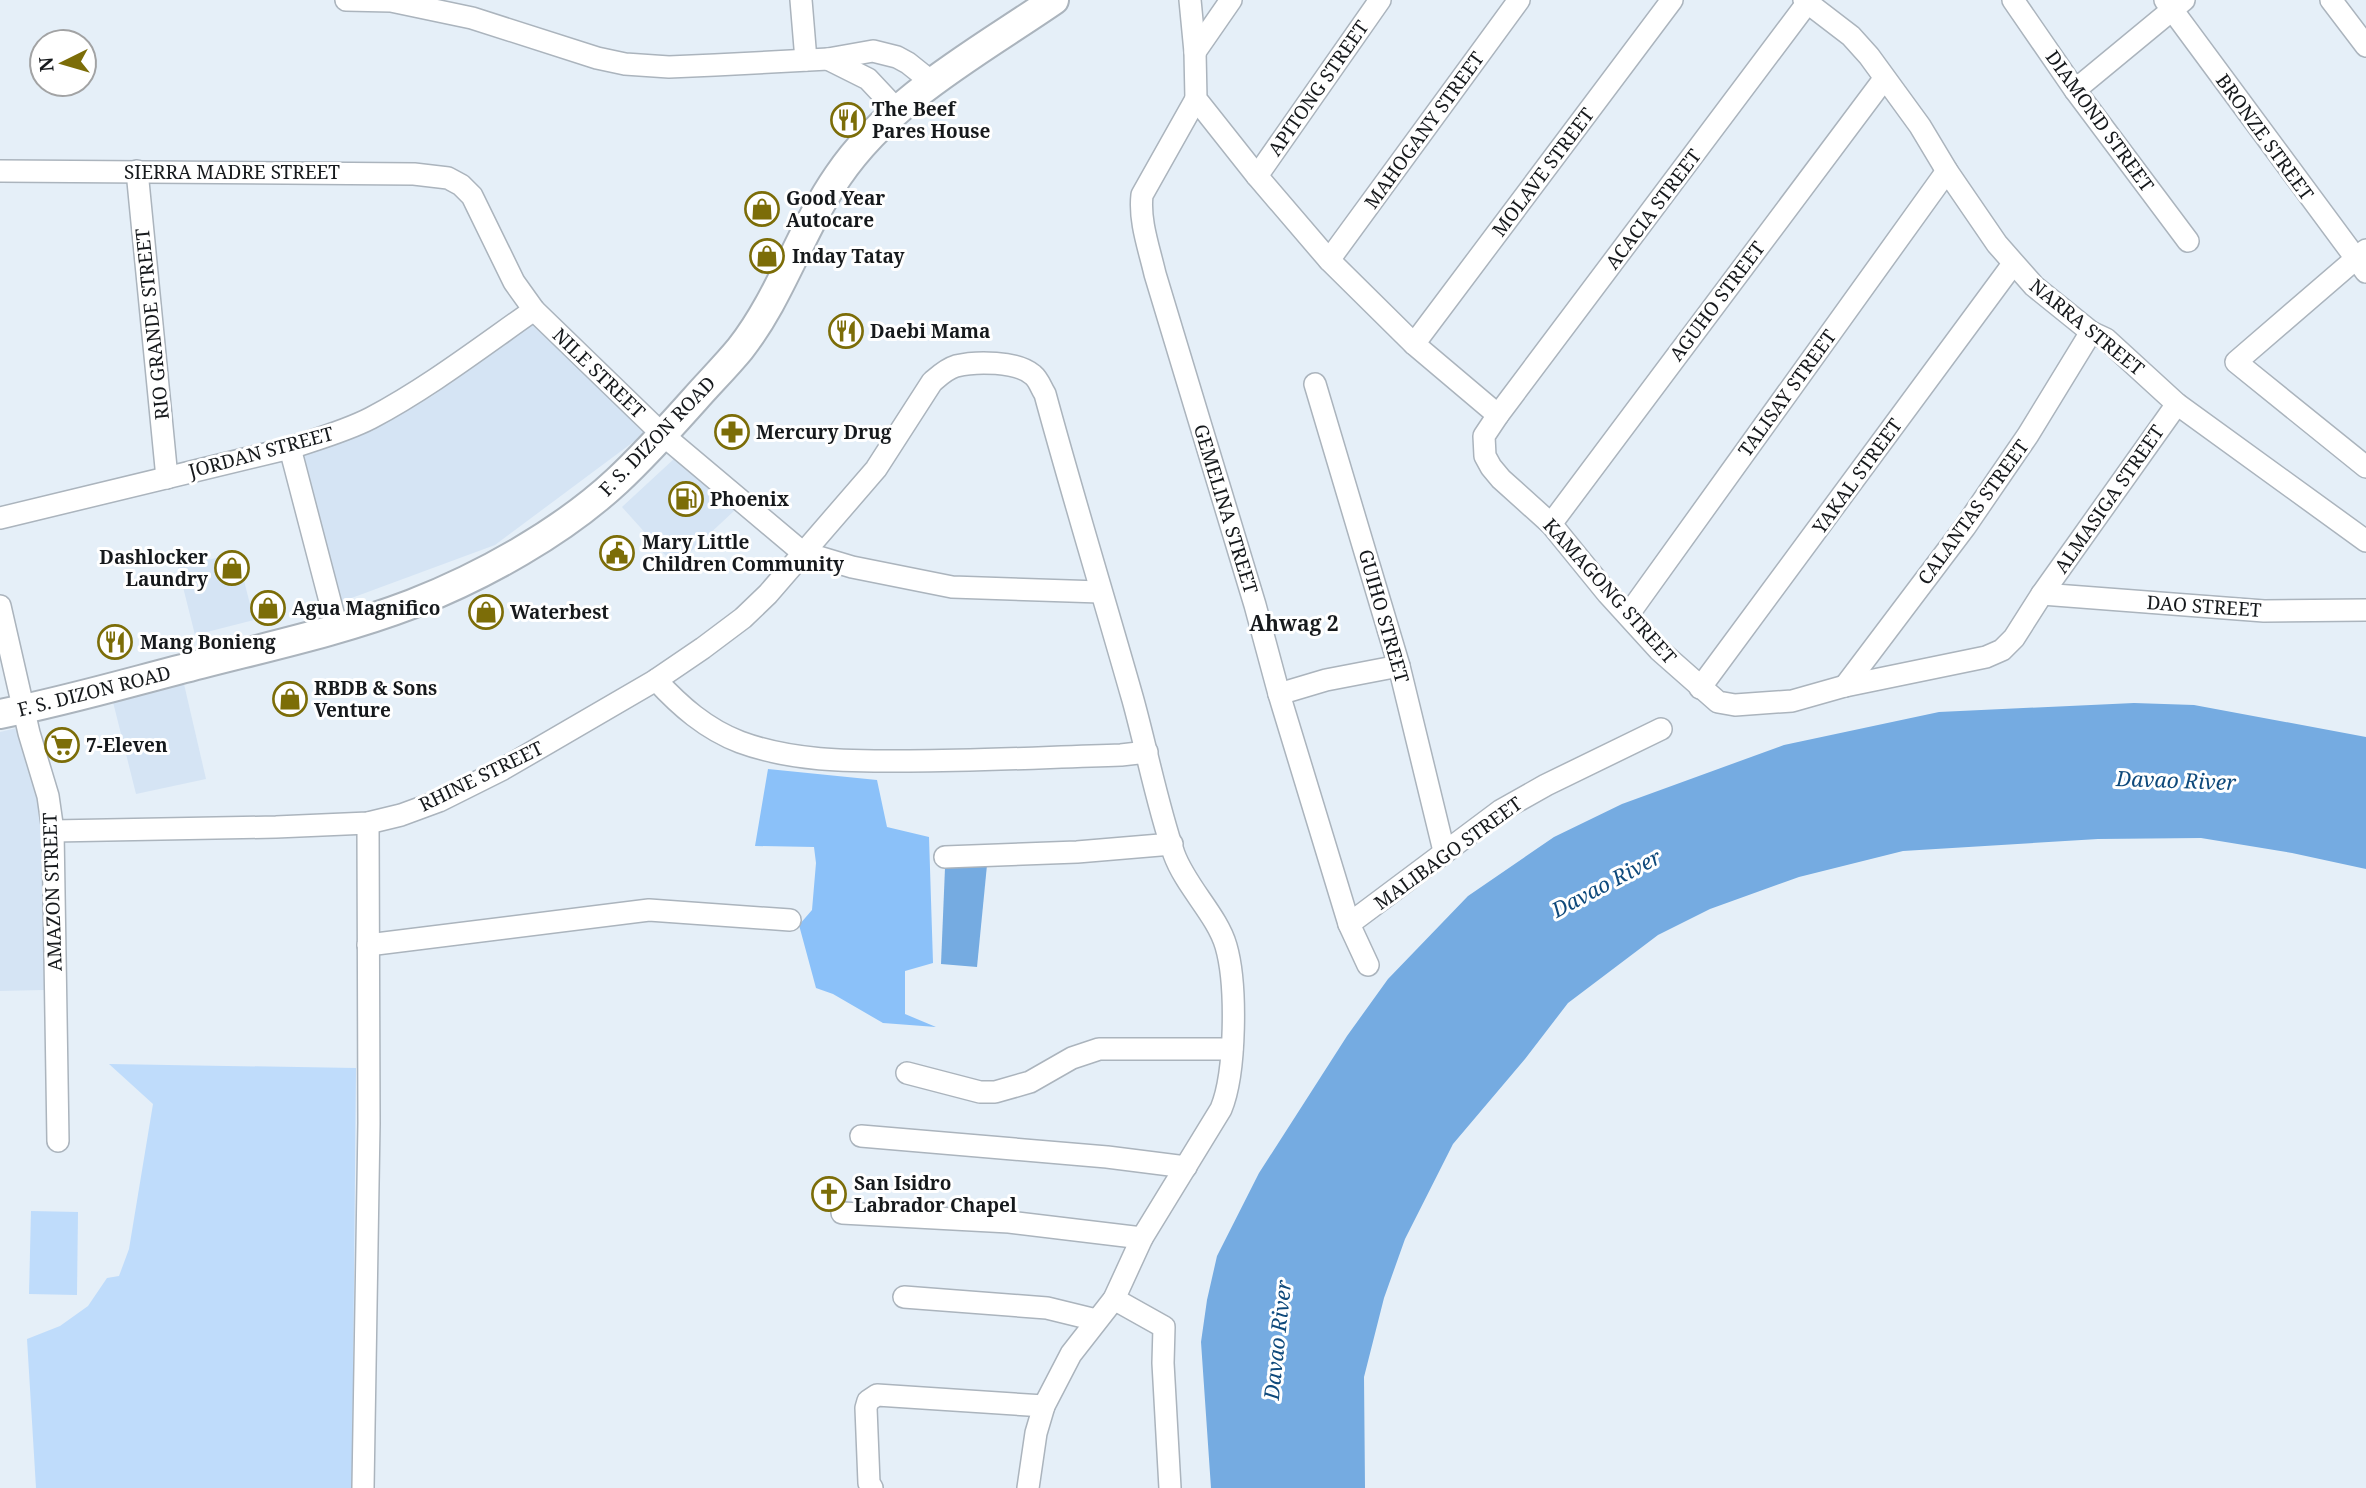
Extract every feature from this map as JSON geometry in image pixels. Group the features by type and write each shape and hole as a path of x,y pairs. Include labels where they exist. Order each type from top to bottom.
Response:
{"main road":[{"name":"F. S. DIZON ROAD","path":"12,711 337,628 411,605 513,556 576,514 616,482 663,435 738,351 757,325 811,219 840,172 862,146 898,111 933,83 1054,0"}],"street":[{"path":"346,0 391,0 472,18 597,58 625,64 669,67 828,59 860,52 883,53 908,63 933,83"},
{"path":"451,0 472,18"},
{"path":"801,0 806,60"},
{"path":"1190,0 1196,99 1256,176 1329,260 1413,344 1498,415"},
{"path":"1195,52 1231,0"},
{"name":"APITONG STREET","path":"1256,176 1380,0"},
{"name":"MAHOGANY STREET","path":"1329,260 1519,0"},
{"name":"MOLAVE STREET","path":"1413,344 1672,0"},
{"name":"DIAMOND STREET","path":"2013,0 2075,90 2188,241"},
{"path":"2331,0 2366,46"},
{"name":"NARRA STREET","path":"1806,1 1851,36 1920,126 1947,171 2013,264 2034,286 2091,332 2106,339 2177,404 2366,541"},
{"name":"ACACIA STREET","path":"1498,415 1806,1"},
{"path":"2075,90 2174,4"},
{"name":"BRONZE STREET","path":"2174,4 2362,261"},
{"path":"828,59 868,79 898,111"},
{"name":"AGUHO STREET","path":"1551,523 1884,79"},
{"name":"GEMELINA STREET","path":"1196,99 1142,195 1141,208 1156,274 1279,694 1349,925 1368,965"},
{"name":"SIERRA MADRE STREET","path":"0,171 414,174 448,178 461,185"},
{"name":"RIO GRANDE STREET","path":"137,171 167,478"},
{"name":"TALISAY STREET","path":"1628,615 1947,171"},
{"name":"NILE STREET","path":"461,185 472,196 514,282 534,310 663,435 802,552 865,570 952,587 1100,592"},
{"path":"2362,261 2236,362 2366,467"},
{"name":"YAKAL STREET","path":"1700,688 2013,264"},
{"name":"JORDAN STREET","path":"0,518 290,448 370,419 534,310"},
{"name":"CALANTAS STREET","path":"1845,686 1965,527 2028,435 2091,332"},
{"name":"RHINE STREET","path":"53,831 368,823 401,815 439,801 503,769 656,680 743,618 768,594 876,469 932,382 955,367 999,364 1031,373 1045,394 1172,844 1182,873 1226,947 1233,1049 1227,1093 1221,1109 1142,1238 1114,1299 1071,1354 1044,1406 1036,1433 1028,1488"},
{"name":"GUIHO STREET","path":"1315,384 1399,666 1444,851"},
{"name":"ALMASIGA STREET","path":"2042,594 2177,404"},
{"name":"KAMAGONG STREET","path":"1498,415 1484,436 1485,456 1501,479 1551,523 1659,650 1718,702 1735,705 1792,701 1845,686 1986,657 2002,650 2014,638 2042,594"},
{"path":"290,448 337,628"},
{"name":"DAO STREET","path":"2042,594 2264,611 2366,610"},
{"name":"AMAZON STREET","path":"0,606 12,711 48,796 53,831 58,1141"},
{"path":"1279,694 1326,680 1399,666"},
{"path":"656,680 679,705 705,724 739,742 809,759 963,761 1147,752"},
{"name":"MALIBAGO STREET","path":"1349,925 1500,811 1546,785 1661,729"},
{"path":"363,1488 369,1123 368,823"},
{"path":"945,857 1077,852 1172,844"},
{"path":"368,945 649,910 790,920"},
{"path":"907,1073 980,1092 995,1092 1030,1082 1072,1058 1099,1049 1233,1049"},
{"path":"861,1136 1107,1157 1186,1167"},
{"path":"842,1213 1009,1222 1142,1238"},
{"path":"904,1297 1047,1308 1096,1320"},
{"path":"1114,1299 1164,1327 1163,1363 1170,1488"},
{"path":"872,1488 869,1483 866,1408 877,1395 1044,1406"}],"shaded area":[{"path":"534,324 648,431 495,545 338,603 299,455 374,430 432,396"},
{"path":"675,458 735,510 675,566 622,507"},
{"path":"237,553 254,620 195,635 178,567"},
{"path":"184,684 206,779 136,794 113,702"},
{"path":"25,726 43,829 44,990 0,991 0,732"},
{"path":"768,769 877,780 887,827 929,837 933,963 905,971 905,1014 936,1027 883,1023 833,994 816,988 799,925 812,910 816,863 814,847 755,846"},
{"path":"109,1064 356,1068 352,1488 36,1488 27,1339 60,1326 88,1306 107,1278 119,1276 129,1249 153,1104"},
{"path":"31,1211 78,1212 77,1295 29,1294"}],"water":[{"name":"Davao River","path":"2134,703 2194,705 2366,737 2366,869 2201,838 2098,839 1903,851 1799,877 1710,909 1658,935 1568,1003 1453,1144 1405,1239 1384,1298 1364,1377 1365,1488 1211,1488 1201,1342 1217,1256 1259,1173 1347,1036 1388,979 1468,896 1554,837 1622,804 1784,745 1939,712"},
{"path":"987,865 977,967 941,964 945,868"}],"place":[{"name":"The Beef Pares House","path":"848,120"},
{"name":"Good Year Autocare","path":"762,209"},
{"name":"Inday Tatay","path":"767,256"},
{"name":"Daebi Mama","path":"846,331"},
{"name":"Mercury Drug","path":"732,432"},
{"name":"Phoenix","path":"686,499"},
{"name":"Mary Little Children Community","path":"617,553"},
{"name":"Dashlocker Laundry","path":"232,568"},
{"name":"Agua Magnifico","path":"268,608"},
{"name":"Waterbest","path":"486,612"},
{"name":"Mang Bonieng","path":"115,642"},
{"name":"RBDB & Sons Venture","path":"290,699"},
{"name":"7-Eleven","path":"62,745"},
{"name":"San Isidro Labrador Chapel","path":"829,1194"}],"district":[{"name":"Ahwag 2","path":"1294,623"}]}
